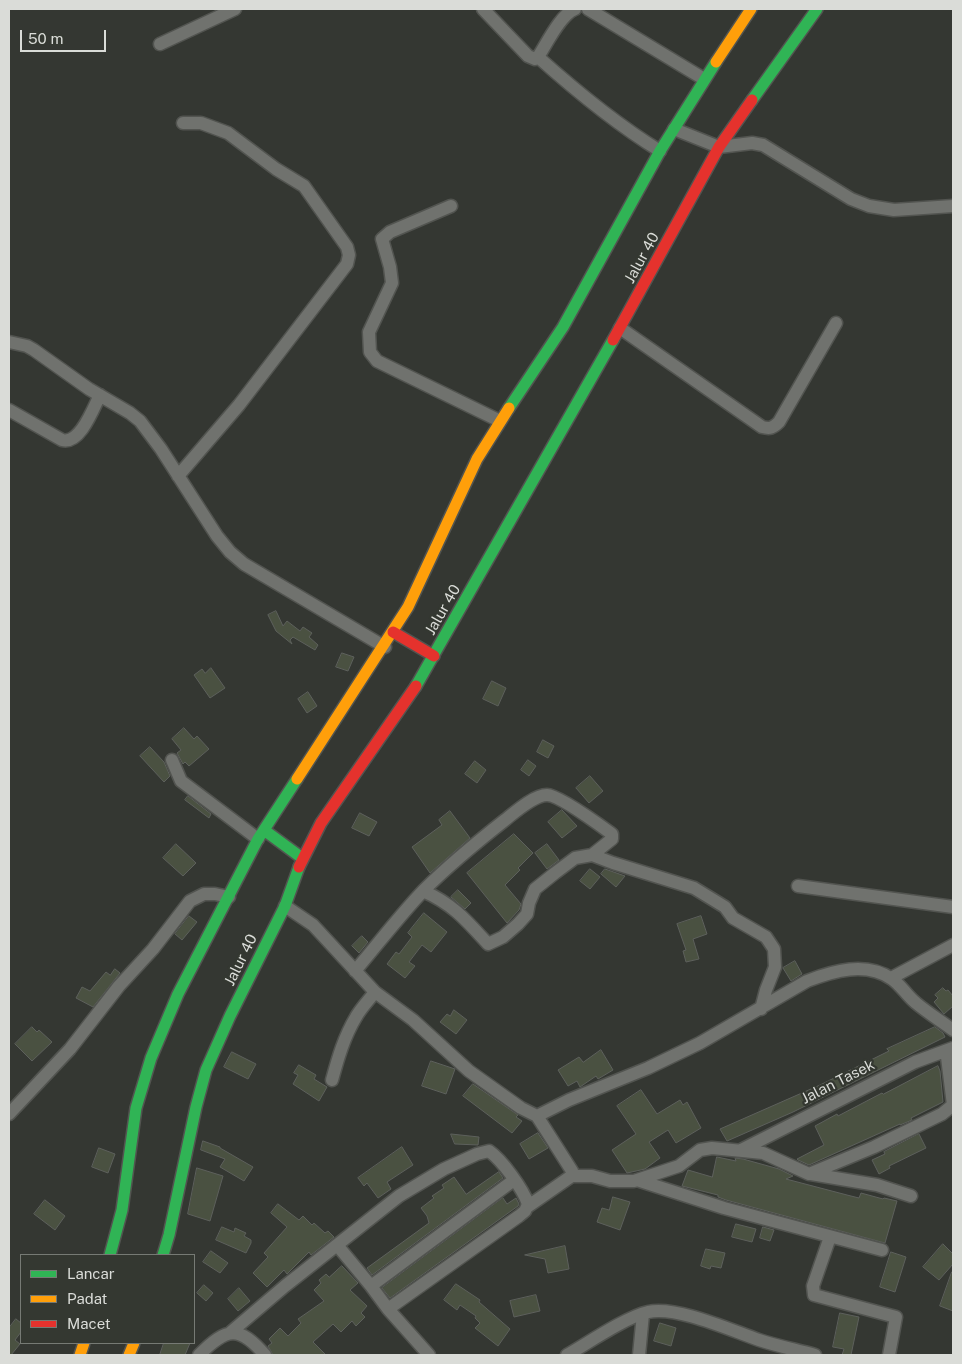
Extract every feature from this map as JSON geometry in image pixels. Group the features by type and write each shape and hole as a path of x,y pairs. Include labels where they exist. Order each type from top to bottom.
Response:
{"highway":[{"path":"110,1254 122,1210 136,1108 151,1058 178,994 261,835 385,647 408,607 477,459 562,327 660,151 704,79 751,9"},
{"name":"Jalur 40","path":"163,1254 206,1070 230,1016 285,906 302,858 321,823 342,791 420,680 620,328 719,147 818,9"},
{"path":"393,632 434,656"},
{"path":"261,835 302,858"}],"street":[{"path":"160,44 235,9"},
{"path":"483,9 528,56 535,59 564,18 570,11 575,9"},
{"path":"588,9 704,79"},
{"path":"538,57 590,102 660,151"},
{"path":"178,476 245,397 347,264 349,255 348,247 304,186 276,169 228,134 201,123 183,123"},
{"path":"674,129 719,147 752,143 763,146 851,199 869,206 894,210 953,206"},
{"path":"451,206 390,232 382,239 390,267 392,283 369,332 370,352 377,361 500,421"},
{"path":"620,328 762,427 770,429 779,422 836,323"},
{"path":"9,342 27,346 34,350 140,421 217,536 230,552 244,564 385,647"},
{"path":"9,410 62,440 69,441 77,436 100,395"},
{"path":"172,760 182,781 261,835"},
{"path":"355,971 423,891 457,860 524,805 547,795 560,798 612,834 612,839 592,855 575,858 535,889 527,914 503,937 488,944 466,919 443,900 423,891"},
{"path":"592,855 694,888 725,907 733,918 766,937 774,949 775,968 761,1009"},
{"path":"798,886 953,907"},
{"path":"9,1114 70,1050 119,986 154,949 190,901 204,894 229,897"},
{"path":"285,906 313,925 375,992 413,1020 469,1071 521,1108 537,1116 572,1170 572,1176"},
{"path":"891,978 953,945"},
{"path":"537,1116 569,1100 648,1068 700,1043 807,982 826,974 845,970 866,969 891,978 916,1003 953,1030"},
{"path":"332,1080 347,1033 356,1016 375,992"},
{"path":"809,1174 874,1147 942,1114 953,1105 947,1057 953,1049"},
{"name":"Jalan Tasek","path":"740,1150 915,1062 953,1049"},
{"path":"388,1309 572,1176 592,1176 610,1181 638,1180 679,1166 700,1150 712,1148 763,1154 809,1174 877,1185 911,1196"},
{"path":"199,1355 231,1332 285,1286 398,1196 444,1169 485,1151 490,1151 514,1180 527,1200 528,1207"},
{"path":"371,1286 514,1180"},
{"path":"638,1180 724,1208 882,1250"},
{"path":"830,1237 813,1286 814,1295 896,1316 889,1355"},
{"path":"337,1245 388,1309 429,1355"},
{"path":"567,1355 598,1336 643,1314 663,1312 686,1315 762,1341 815,1355"},
{"path":"639,1355 643,1314"},
{"path":"231,1332 244,1335 265,1355"}],"building":[{"path":"276,611 283,626 287,621 300,631 303,627 312,633 309,637 318,645 315,650 293,637 290,640 292,644 276,631 268,615"},
{"path":"342,653 354,657 348,671 336,667"},
{"path":"211,668 225,688 210,698 194,675 202,669 205,673"},
{"path":"492,681 506,688 498,706 483,699"},
{"path":"308,692 317,706 307,713 298,699"},
{"path":"184,728 194,739 197,736 209,749 189,766 185,762 183,764 177,753 181,750 172,739"},
{"path":"543,740 554,746 548,758 537,752"},
{"path":"150,747 164,762 170,776 164,782 140,756"},
{"path":"528,760 536,766 529,776 521,770"},
{"path":"475,761 486,770 477,783 465,774"},
{"path":"590,776 603,791 589,803 576,788"},
{"path":"188,796 211,814 209,818 185,800"},
{"path":"562,810 577,826 562,838 548,822"},
{"path":"450,811 470,838 430,873 412,847 442,825 439,820"},
{"path":"360,813 377,822 369,836 352,828"},
{"path":"514,834 533,853 505,885 521,904 519,910 507,923 467,873"},
{"path":"176,844 196,863 183,876 163,858"},
{"path":"547,844 559,860 547,869 535,853"},
{"path":"590,869 600,877 590,889 580,881"},
{"path":"605,869 625,876 616,887 601,874"},
{"path":"458,890 471,903 465,909 451,897"},
{"path":"424,913 447,932 431,952 422,945 409,962 415,966 405,978 387,964 396,952 399,954 412,937 408,933"},
{"path":"189,916 197,922 182,940 175,934"},
{"path":"701,916 707,934 693,939 699,959 686,962 683,951 686,950 677,924"},
{"path":"362,936 368,942 359,953 352,946"},
{"path":"795,961 802,974 791,981 783,968"},
{"path":"115,969 120,973 93,1007 76,998 82,987 90,991 106,972 110,975"},
{"path":"943,988 946,991 948,990 953,996 953,1006 944,1014 934,1002 938,998 935,995"},
{"path":"454,1010 467,1020 456,1034 440,1022 447,1014 450,1016"},
{"path":"32,1027 37,1032 39,1030 52,1042 32,1061 15,1044"},
{"path":"935,1027 945,1037 793,1112 727,1141 720,1129 820,1085 889,1051 887,1049"},
{"path":"601,1050 613,1070 598,1079 596,1076 580,1087 577,1081 568,1086 558,1070 579,1057 583,1062"},
{"path":"232,1052 256,1064 248,1079 224,1067"},
{"path":"431,1061 455,1069 446,1094 422,1086"},
{"path":"299,1065 316,1075 314,1079 327,1087 319,1101 293,1084 298,1075 294,1073"},
{"path":"938,1066 943,1102 911,1118 912,1120 809,1165 797,1159 824,1145 815,1126"},
{"path":"473,1084 518,1115 516,1117 522,1121 512,1133 463,1096"},
{"path":"641,1090 657,1114 680,1100 683,1105 687,1102 701,1128 676,1143 668,1130 649,1142 660,1158 645,1169 627,1173 612,1150 636,1134 617,1106"},
{"path":"538,1133 548,1148 529,1159 520,1144"},
{"path":"451,1134 479,1137 478,1145 455,1144"},
{"path":"919,1134 926,1148 889,1166 890,1168 879,1174 872,1160"},
{"path":"203,1141 220,1147 253,1167 244,1181 220,1167 225,1159 201,1150"},
{"path":"402,1147 413,1165 387,1182 391,1189 378,1198 367,1183 364,1186 358,1178"},
{"path":"99,1148 115,1154 108,1173 92,1167"},
{"path":"717,1157 736,1161 735,1158 743,1159 779,1169 793,1176 786,1179 859,1198 861,1193 897,1201 885,1243 726,1200 718,1197 718,1195 682,1186 688,1170 712,1177"},
{"path":"197,1168 223,1176 210,1221 188,1214"},
{"path":"499,1172 503,1178 372,1275 367,1268 429,1223 427,1216 421,1208 434,1198 432,1196 444,1188 442,1185 454,1177 466,1194"},
{"path":"613,1197 630,1202 620,1230 597,1222 602,1208 609,1210"},
{"path":"503,1198 507,1204 516,1198 519,1204 390,1298 382,1288"},
{"path":"45,1200 65,1216 55,1230 34,1214"},
{"path":"278,1204 299,1220 303,1216 312,1225 314,1223 325,1233 328,1231 334,1237 311,1255 309,1252 287,1274 284,1270 267,1287 253,1273 268,1257 264,1253 287,1227 271,1213"},
{"path":"736,1224 756,1229 752,1242 732,1237"},
{"path":"222,1227 234,1232 235,1228 246,1233 244,1236 251,1240 251,1243 246,1253 216,1240"},
{"path":"763,1227 774,1230 770,1241 760,1238"},
{"path":"943,1244 953,1254 953,1264 939,1280 923,1267"},
{"path":"565,1246 569,1269 548,1273 545,1259 525,1255"},
{"path":"706,1249 725,1253 721,1268 711,1266 710,1269 701,1266"},
{"path":"211,1251 228,1263 220,1273 203,1262"},
{"path":"891,1252 906,1257 895,1292 880,1287"},
{"path":"342,1266 358,1283 350,1290 367,1306 361,1313 365,1317 356,1326 352,1321 341,1332 333,1324 313,1342 326,1355 273,1355 268,1346 272,1343 269,1339 280,1328 288,1336 301,1323 298,1319 324,1301 314,1290 321,1283 319,1280 326,1274 329,1277"},
{"path":"953,1272 953,1311 940,1306"},
{"path":"456,1284 480,1300 479,1302 510,1329 498,1346 475,1328 480,1323 475,1318 476,1316 460,1305 457,1310 444,1300"},
{"path":"204,1285 213,1293 206,1301 197,1293"},
{"path":"239,1288 250,1301 238,1311 228,1299"},
{"path":"536,1295 540,1311 514,1317 510,1301"},
{"path":"840,1313 859,1317 851,1355 842,1355 844,1349 833,1347"},
{"path":"16,1319 20,1322 20,1333 15,1340 20,1344 11,1355 9,1355 9,1328"},
{"path":"660,1323 676,1328 671,1346 654,1341"},
{"path":"164,1344 190,1344 185,1355 160,1355"}],"traffic: fast":[{"path":"752,100 817,9"},
{"path":"509,408 563,327 660,151 716,62"},
{"path":"416,686 613,340"},
{"path":"110,1254 122,1210 136,1108 151,1058 178,994 258,839 297,779"},
{"path":"264,830 302,858"},
{"path":"163,1254 206,1070 230,1016 285,906 299,867"}],"traffic: slow":[{"path":"716,62 751,9"},
{"path":"297,779 408,607 477,459 509,408"},
{"path":"80,1355 84,1344"},
{"path":"129,1355 134,1344"}],"traffic: jam":[{"path":"613,340 719,147 752,100"},
{"path":"393,632 434,656"},
{"path":"299,867 321,823 416,686"}]}
